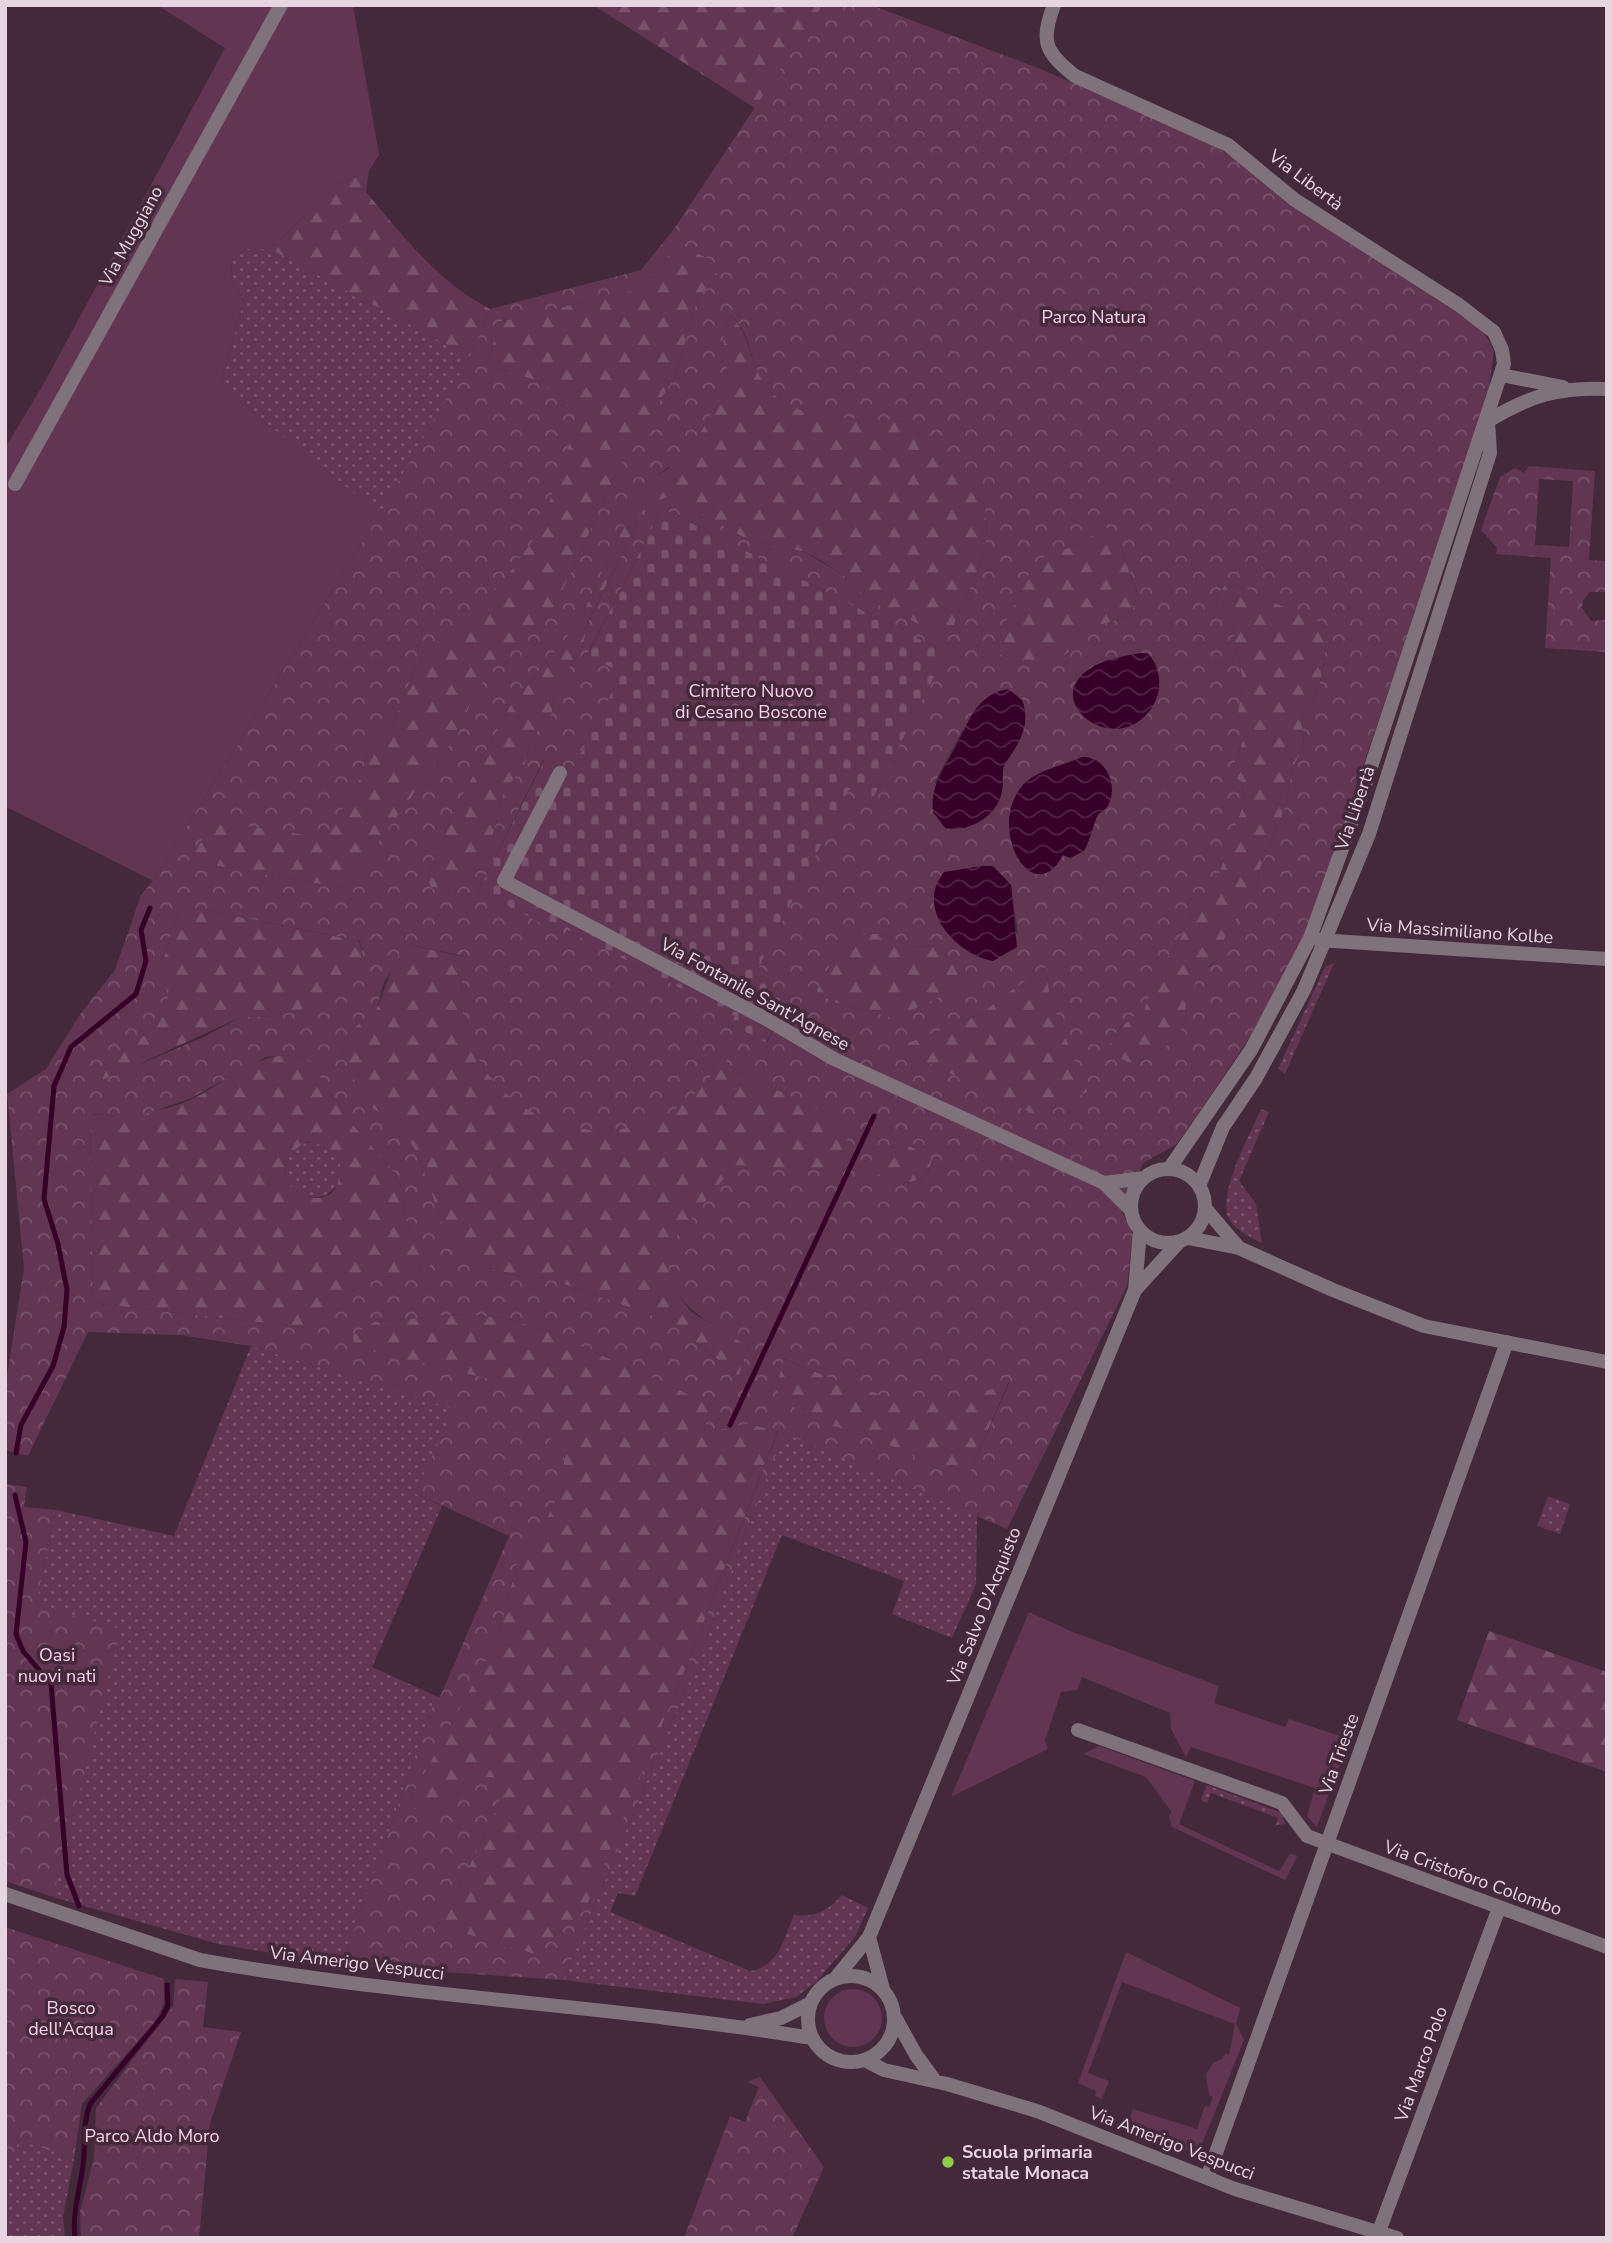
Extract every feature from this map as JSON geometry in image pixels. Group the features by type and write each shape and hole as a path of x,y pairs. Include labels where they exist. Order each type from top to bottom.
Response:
{"street":[{"name":"Via Muggiano","path":"15,484 281,5"},
{"name":"Via Libertà","path":"1054,5 1045,35 1047,46 1058,63 1075,76 1228,145 1295,200 1459,305 1494,332 1502,350 1501,375 1488,421 1490,453 1368,834 1318,940 1251,1050 1169,1169"},
{"path":"1501,375 1568,388 1607,389"},
{"path":"1488,421 1525,398 1568,388"},
{"name":"Via Fontanile Sant'Agnese","path":"560,773 504,881 768,1020 794,1038 1104,1183"},
{"name":"Via Libertà","path":"1199,1186 1223,1127 1256,1078 1304,990 1318,940"},
{"name":"Via Massimiliano Kolbe","path":"1318,940 1607,959"},
{"path":"1104,1183 1144,1178 1169,1169 1181,1171 1199,1186 1205,1208 1239,1248"},
{"path":"1131,1210 1132,1198 1144,1178"},
{"path":"1104,1183 1131,1210 1140,1231 1135,1290"},
{"path":"1135,1290 1200,1225 1205,1208"},
{"path":"1140,1231 1158,1242 1183,1240 1239,1248 1424,1326 1477,1339 1507,1342 1607,1362"},
{"name":"Via Salvo D'Acquisto","path":"835,1979 869,1937 1135,1290"},
{"name":"Via Trieste","path":"1207,2178 1507,1342"},
{"name":"Via Cristoforo Colombo","path":"1079,1730 1282,1803 1291,1810 1307,1836 1607,1947"},
{"name":"Via Amerigo Vespucci","path":"5,1894 200,1960 330,1981 812,2038 821,2051 835,2060 851,2063 867,2061 884,2070 935,2081 1037,2111 1140,2154 1207,2178 1397,2238"},
{"name":"Via Marco Polo","path":"1378,2234 1499,1908"},
{"path":"869,1937 884,1992 895,2017 916,2055 935,2081"},
{"path":"835,1979 851,1976 867,1979 884,1992"},
{"name":"Via Amerigo Vespucci","path":"714,2025 751,2025 781,2018 811,2003 825,1985 835,1979"},
{"path":"811,2003 808,2021 812,2038"},
{"path":"867,2061 888,2043 895,2017"}],"green space":[{"path":"157,5 353,5 379,155 369,171 337,185 270,249 246,249 232,260 231,280 244,300 220,386 380,514 153,881 5,806 5,448 43,385 225,48"},
{"path":"593,5 823,5 755,108"},
{"name":"Parco Natura","path":"823,5 871,5 1038,68 1202,139 1235,159 1287,202 1482,329 1494,351 1487,401 1305,937 1245,1045 1177,1144 1143,1163 1122,1212 1133,1235 1127,1286 1007,1529 784,1433 698,1660 563,1980 342,1965 436,1696 440,1697 509,1536 415,1493 454,1409 251,1346 180,1335 88,1332 28,1456 5,1450 5,1389 24,1268 7,1094 46,1069 81,1013 115,970 141,895 153,881 367,535 470,357 490,309 641,270 674,229","holes":["680,245 712,260 718,276 698,298 676,375 622,461 556,605 492,667 471,702 459,732 343,888 189,861 213,821 325,838 359,781 371,746 392,727 416,667 434,645 480,605 511,571 539,532 579,416 541,382 488,365 498,322 631,291","730,314 744,334 758,372 769,389 784,402 821,415 903,422 922,438 971,485 983,503 986,518 984,550 953,627 943,636 869,600 843,575 805,552 748,540 674,497 659,499 641,515 587,625 583,646 555,690 552,713 531,739 525,764 503,793 492,839 481,860 453,896 431,888 427,877 453,813 510,706 578,623 637,499 654,478 690,451 712,413 728,376 723,340","662,508 946,653 872,800 849,789 754,977 790,996 767,1043 731,1025 735,1016 567,930 564,935 478,891 544,759 571,772 622,673 587,655","1104,524 1120,545 1138,595 1130,616 1090,628 1077,645 1057,662 1040,670 992,651 1032,568 1040,559 1086,541","1227,583 1312,618 1327,628 1322,675 1302,718 1304,746 1292,769 1286,805 1259,871 1257,889 1227,931 1218,959 1197,979 1186,1005 1185,1022 1174,1041 1134,1066 1108,1051 1110,1044 1121,1026 1144,1011 1159,967 1178,944 1193,909 1217,879 1244,802 1242,783 1231,773 1244,737 1238,723 1242,677 1233,626 1216,607 1218,593","1142,653 1155,663 1159,680 1156,699 1147,714 1137,722 1118,729 1094,665","962,731 1022,734 1003,768 997,798 989,811 964,829 935,782","1050,771 1106,808 1097,815 1084,851 1070,858 1010,811 1023,784","993,866 1011,885 1018,935 963,869","180,905 360,941 364,963 346,988 328,1002 277,1016 241,1017 204,1037 102,1080 109,1060 156,1027 168,1000 165,979 160,971","868,933 887,935 908,946 936,947 968,973 972,982 897,1017 833,1002 816,991 842,944","402,943 463,956 464,1020 470,1041 484,1068 503,1090 526,1108 552,1121 580,1129 609,1130 638,1126 666,1115 684,1103 707,1081 726,1055 727,1071 740,1073 853,1125 838,1162 830,1171 735,1165 673,1241 669,1261 671,1278 677,1293 701,1317 748,1346 739,1376 678,1329 651,1315 547,1278 516,1275 475,1265 462,1254 442,1224 418,1154 397,1124 365,1104 342,1051 350,1032 377,1008 384,982 396,965","1046,967 1050,998 1087,1092 1039,1117 914,1056 903,1045 983,1013","286,1055 306,1059 317,1067 323,1085 346,1117 390,1167 402,1189 405,1217 431,1265 412,1276 385,1277 365,1284 333,1304 308,1328 93,1303 90,1114 137,1117 189,1099 266,1057","897,1146 910,1146 932,1159 930,1169 918,1180 892,1181 876,1173 887,1151","459,1314 504,1318 545,1330 710,1404 704,1433 748,1424 778,1431 691,1655 585,1910 534,1954 449,1929 431,1918 457,1891 498,1807 506,1779 482,1776 430,1813 415,1809 412,1796 498,1638 517,1563 545,1523 564,1483 564,1458 539,1421 502,1382 354,1347 353,1335 374,1322","784,1359 873,1392 920,1401 968,1398 1009,1383 966,1481 893,1446 824,1422 795,1408 776,1389"]},
{"path":"369,171 366,192 422,257 454,286 490,309 470,357 270,249 337,185"},
{"path":"680,245 712,260 718,276 698,298 676,375 622,461 556,605 492,667 471,702 460,732 359,868 343,888 188,861 213,821 359,781 371,746 392,727 416,667 434,645 541,382 488,365 498,322 631,291"},
{"path":"246,249 270,249 470,357 380,514 220,386 244,300 231,280 232,260"},
{"path":"730,314 745,336 760,376 772,392 787,403 824,416 903,422 947,461 979,495 986,518 984,550 953,627 943,636 869,600 843,575 817,558 805,552 748,540 674,497 641,515 587,624 583,646 555,690 552,713 531,739 525,764 503,793 492,839 481,860 453,896 431,888 427,877 453,813 510,706 578,623 637,499 654,478 669,468 728,376 723,340"},
{"path":"1529,466 1595,471 1589,560 1607,561 1607,592 1590,592 1583,600 1582,608 1591,621 1607,620 1607,652 1545,648 1551,558 1496,554 1497,548 1481,530 1500,477 1515,468 1524,473","holes":["1539,479 1573,481 1569,547 1535,545"]},
{"name":"Cimitero Nuovo di Cesano Boscone","path":"662,508 947,653 872,801 849,790 754,977 790,996 766,1043 730,1024 734,1016 567,930 564,935 478,891 545,759 571,772 621,674 587,656"},
{"path":"1104,523 1120,545 1138,596 1130,616 1090,628 1077,645 1057,662 1040,670 992,651 1032,568 1040,559 1086,541"},
{"path":"1227,583 1306,615 1327,628 1322,675 1302,718 1304,746 1292,769 1286,805 1259,871 1257,889 1227,931 1218,959 1209,966 1186,1005 1185,1022 1174,1041 1134,1066 1108,1051 1111,1039 1132,1016 1159,967 1178,944 1193,909 1217,879 1244,802 1242,783 1231,773 1244,738 1237,717 1242,685 1241,670 1233,626 1216,607 1218,593"},
{"path":"180,905 359,941 365,963 346,988 328,1002 277,1016 241,1017 102,1081 109,1060 156,1027 168,1000 160,971"},
{"path":"868,933 887,935 908,946 936,947 968,973 973,983 897,1017 839,1004 816,991 842,944"},
{"path":"402,943 464,957 464,1014 481,1062 512,1098 553,1121 598,1130 645,1122 689,1097 726,1053 727,1071 740,1073 853,1125 838,1162 830,1171 735,1166 673,1241 671,1276 679,1296 691,1312 748,1346 739,1376 698,1344 651,1315 547,1278 516,1275 475,1265 462,1254 442,1224 418,1154 397,1124 365,1104 342,1051 350,1031 377,1008"},
{"path":"1334,963 1285,1074 1278,1069 1325,967"},
{"path":"1046,967 1050,998 1088,1092 1039,1117 914,1056 902,1045 983,1013"},
{"path":"286,1055 306,1059 317,1067 323,1085 346,1117 390,1167 402,1189 405,1217 431,1265 412,1276 385,1277 365,1284 333,1304 308,1328 93,1303 90,1114 135,1114 166,1108 196,1097 255,1063","holes":["306,1142 328,1148 340,1164 339,1180 331,1193 320,1198 308,1197 296,1191 288,1181 285,1169 290,1155"]},
{"path":"1261,1109 1269,1112 1239,1181 1256,1204 1262,1243 1234,1226 1228,1217 1226,1206 1231,1178"},
{"path":"313,1142 324,1144 333,1150 339,1159 339,1181 333,1190 324,1196 313,1198 302,1196 293,1190 287,1181 285,1170 287,1159 293,1150 302,1144"},
{"path":"897,1146 910,1146 932,1158 925,1175 918,1180 901,1182 883,1178 875,1173 887,1151"},
{"path":"459,1314 504,1318 545,1330 710,1404 704,1433 748,1424 778,1430 691,1655 585,1911 534,1954 449,1929 430,1918 457,1891 498,1807 482,1776 430,1813 415,1809 412,1796 498,1638 517,1563 545,1523 419,1363 354,1347 352,1335 374,1322"},
{"path":"251,1346 455,1409 415,1493 442,1506 372,1667 436,1696 342,1965 218,1944 53,1897 120,1630 36,1604 56,1510 174,1536"},
{"path":"783,1359 868,1390 894,1397 922,1400 950,1399 978,1393 1009,1381 966,1481 882,1442 824,1423 796,1410 776,1390"},
{"path":"784,1432 977,1516 976,1584 952,1638 892,1614 904,1581 782,1535 635,1896 618,1893 610,1912 750,1971 760,1968 774,1957 794,1915 821,1912 842,1895 868,1908 855,1937 815,1983 796,1997 763,2004 563,1980 698,1660"},
{"name":"Oasi nuovi nati","path":"5,1484 27,1487 24,1507 56,1510 36,1604 121,1629 53,1897 5,1881"},
{"path":"1548,1496 1570,1504 1560,1534 1537,1526"},
{"path":"1029,1612 1073,1632 1219,1686 1214,1703 1285,1727 1289,1719 1349,1739 1317,1827 1307,1816 1315,1788 1191,1747 1186,1757 1171,1729 1170,1713 1082,1677 1077,1690 1061,1692 1045,1740 1048,1749 951,1797"},
{"path":"1489,1631 1607,1672 1607,1772 1457,1720"},
{"path":"1099,1746 1195,1781 1179,1824 1279,1871 1290,1854 1295,1855 1297,1857 1285,1880 1172,1827 1169,1817 1171,1811 1146,1777 1083,1754"},
{"path":"1207,1785 1282,1813 1285,1824 1276,1825 1278,1818 1211,1793 1207,1803 1201,1800"},
{"name":"Bosco dell'Acqua","path":"5,1927 164,1979 164,2002 156,2021 82,2104 74,2159 19,2140 5,2174"},
{"path":"1126,1952 1240,2008 1236,2024 1244,2040 1200,2149 1185,2150 1128,2122 1133,2109 1197,2129 1205,2106 1209,2107 1213,2097 1209,2095 1206,2074 1213,2063 1222,2059 1225,2053 1229,2055 1235,2024 1122,1982 1088,2073 1109,2081 1102,2099 1095,2096 1096,2091 1078,2083"},
{"name":"Parco Aldo Moro","path":"175,1979 208,1982 203,2027 241,2032 210,2123 199,2238 81,2238 80,2212 94,2158 96,2108 173,2006"},
{"path":"847,1989 859,1989 874,1997 882,2012 882,2024 874,2039 859,2047 847,2047 832,2039 824,2024 824,2012 832,1997"},
{"path":"760,2077 824,2167 792,2238 684,2238 730,2116 745,2122 759,2087 747,2082"},
{"path":"19,2140 74,2159 63,2217 65,2238 5,2238 5,2174"}],"water":[{"path":"1142,653 1149,654 1153,660 1159,685 1154,704 1136,723 1115,729 1095,724 1080,712 1073,696 1079,679 1100,663"},
{"path":"1008,689 1022,700 1025,718 1022,734 1004,767 1003,788 999,800 989,815 981,821 963,828 945,828 933,812 934,794 939,778 975,710 989,696"},
{"path":"1082,757 1090,758 1104,767 1111,782 1111,799 1107,807 1099,813 1084,851 1070,858 1063,855 1051,870 1039,874 1027,869 1018,858 1011,841 1009,822 1013,803 1028,780"},
{"path":"993,866 1011,885 1017,947 993,961 965,949 953,939 936,914 934,900 936,886 944,872"}],"waterway":[{"path":"16,1453 21,1425 53,1366 64,1327 67,1290 58,1244 44,1199 54,1086 71,1047 136,994 146,961 141,930 150,908"},
{"path":"730,1425 874,1116"},
{"path":"15,1495 26,1542 16,1634 23,1651 51,1684 67,1875 79,1906"},
{"path":"75,2238 75,2211 90,2104 163,2016 168,2005 167,1985"}],"place":[{"name":"Scuola primaria statale Monaca","path":"948,2162"}]}
